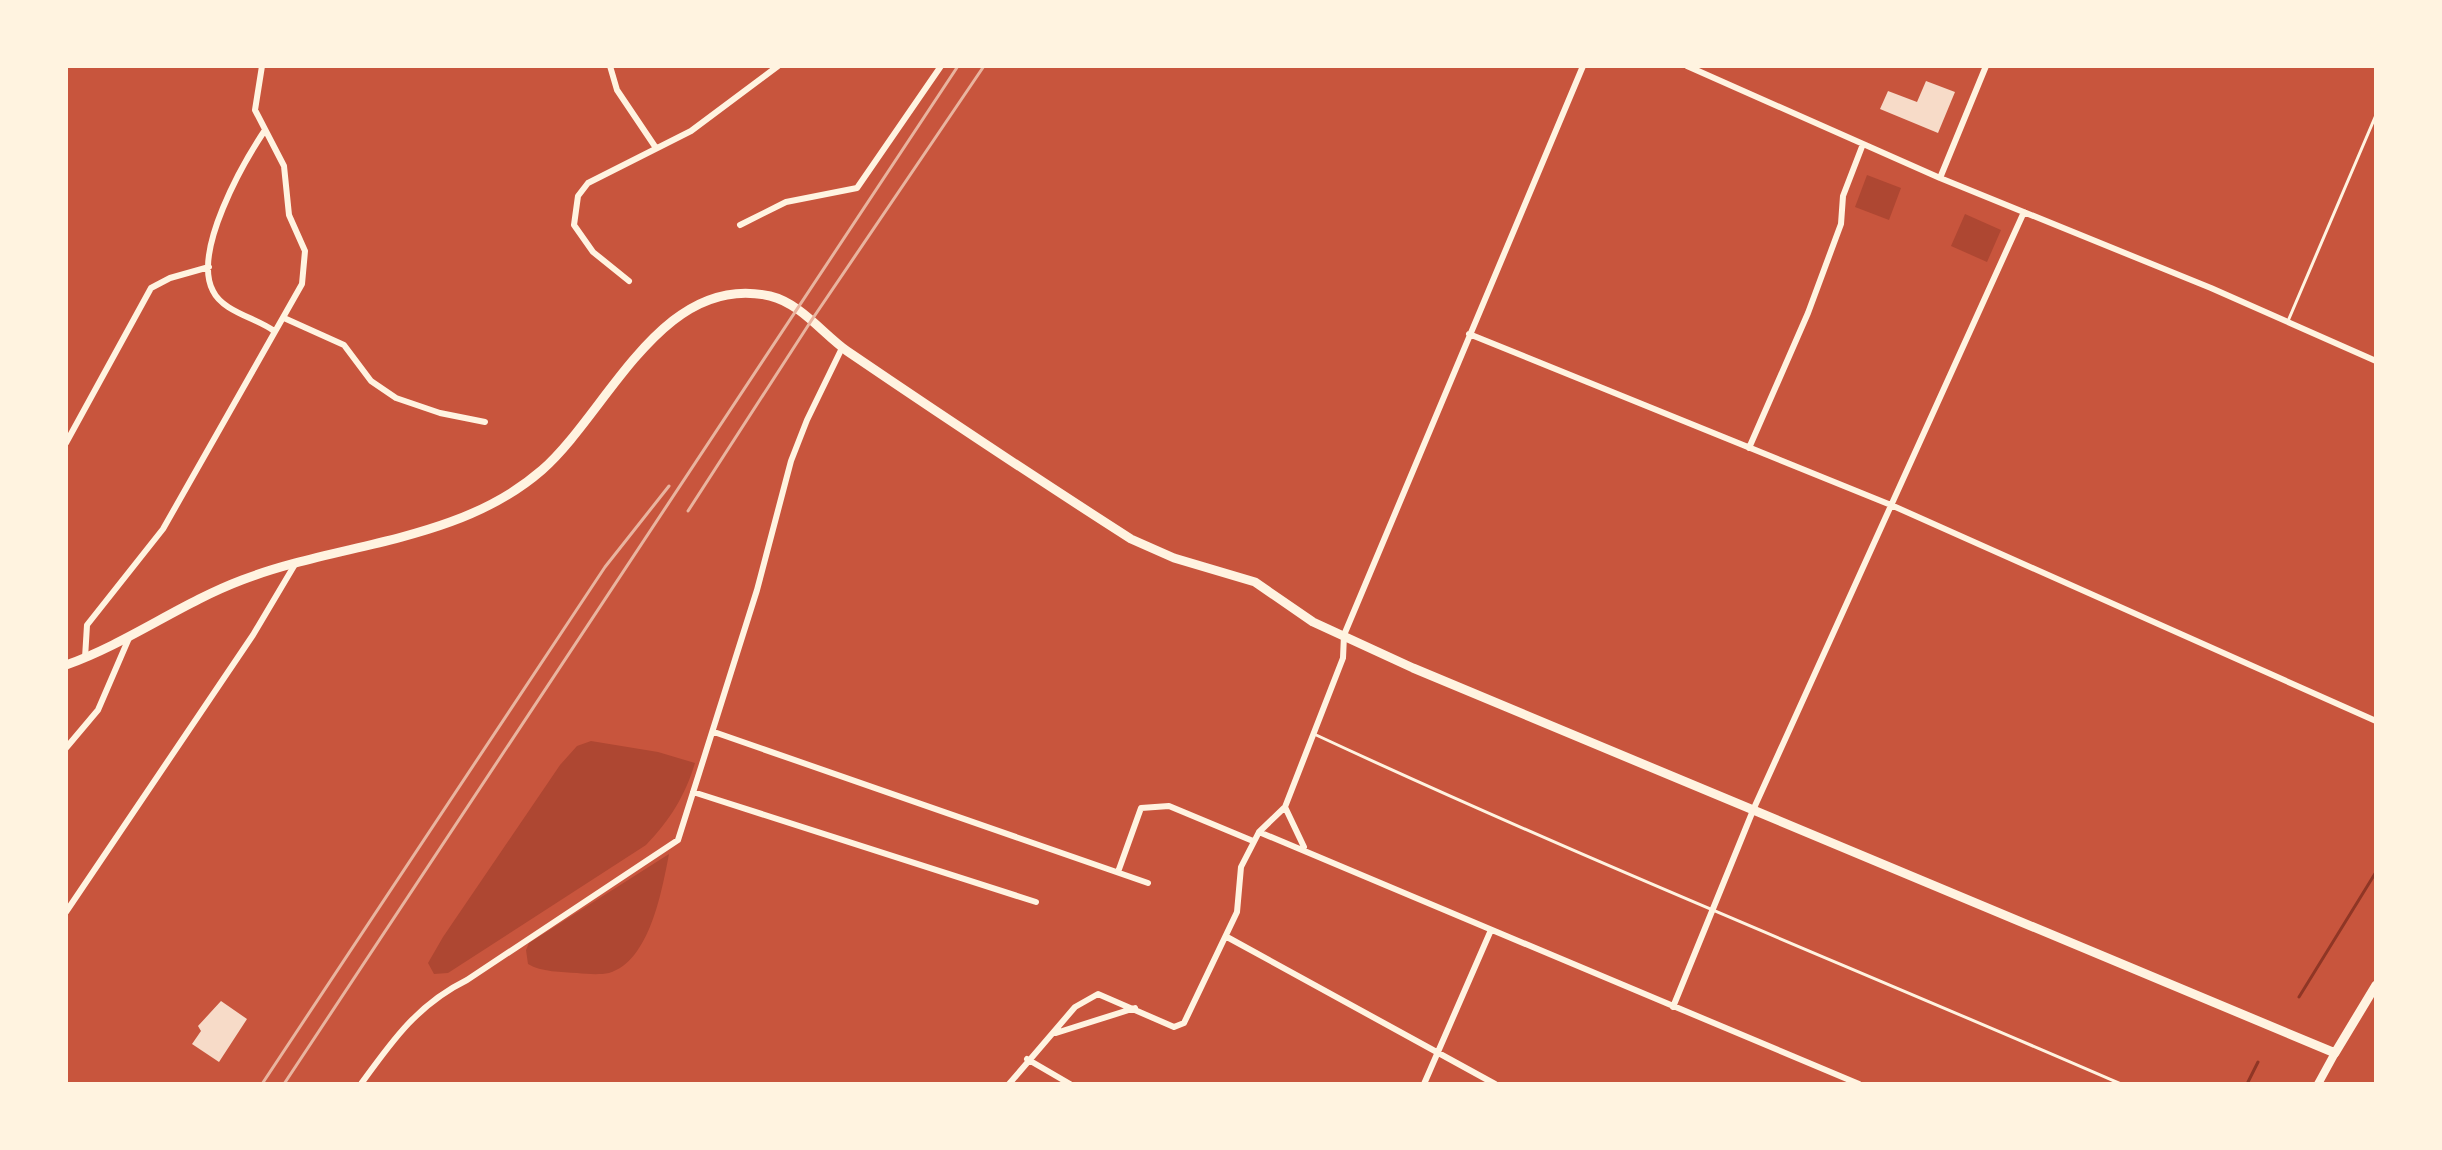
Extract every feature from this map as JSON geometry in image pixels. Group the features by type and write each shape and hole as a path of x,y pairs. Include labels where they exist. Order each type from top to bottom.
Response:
{"main road":[{"path":"66,665 130,637 219,589 451,523 506,495 543,469 654,338 696,305 728,294 773,297 797,310 842,348 1131,539 1174,558 1255,582 1313,622 1413,668 2335,1053 2376,985"}],"street":[{"path":"85,658 87,625 163,529 302,284 305,251 289,215 284,166 255,110 262,66"},
{"path":"610,66 617,90 656,148"},
{"path":"629,281 593,252 574,225 578,196 588,183 691,131 778,66"},
{"path":"740,225 786,202 857,188 941,66"},
{"path":"1009,1084 1027,1059 1056,1033 1075,1007 1098,994 1174,1027 1182,1025 1237,912 1240,871 1253,841 1285,807 1343,658 1344,635 1583,66"},
{"path":"1687,66 1940,178 2376,361"},
{"path":"1940,178 1986,66"},
{"path":"265,130 239,175 216,228 209,267 213,292 226,304 274,331"},
{"path":"1749,448 1836,239 1841,224 1843,196 1863,144"},
{"path":"1673,1007 1754,808 2024,212"},
{"path":"66,443 151,288 170,278 209,267"},
{"path":"284,318 344,345 371,381 396,398 440,413 485,422"},
{"path":"1469,334 1891,505 2376,721"},
{"path":"361,1084 403,1026 438,994 467,980 678,840 714,732 791,461 842,348"},
{"path":"66,912 253,635 294,566"},
{"path":"66,748 98,710 130,637"},
{"path":"714,732 1148,883"},
{"path":"693,792 1036,902"},
{"path":"1118,872 1141,808 1169,806 1253,841"},
{"path":"1285,807 1305,849"},
{"path":"1259,832 1859,1084"},
{"path":"1424,1084 1491,930"},
{"path":"1227,937 1495,1084"},
{"path":"1056,1033 1135,1008"},
{"path":"2318,1084 2335,1053"},
{"path":"1027,1059 1070,1084"}],"lane":[{"path":"2287,323 2376,115"},
{"path":"1314,734 1713,912 1930,1000 2121,1084"}],"shaded area":[{"path":"1867,175 1901,188 1889,220 1855,207"},
{"path":"1965,214 2001,230 1987,262 1951,246"},
{"path":"591,741 658,752 695,763 669,817 646,845 448,973 434,974 428,963 443,937 560,765 577,746"},
{"path":"669,854 652,922 635,954 623,966 609,973 593,974 539,969 528,964 526,950 529,943"}],"building":[{"path":"1926,81 1955,92 1938,133 1880,109 1888,91 1917,102"},
{"path":"221,1001 247,1019 219,1062 192,1044 201,1031 198,1026"}],"waterway":[{"path":"2299,997 2376,872"},
{"path":"2247,1084 2258,1062"}],"railway":[{"path":"284,1084 958,66"},
{"path":"688,511 811,321 984,66"},
{"path":"262,1084 605,567 669,486"}]}
